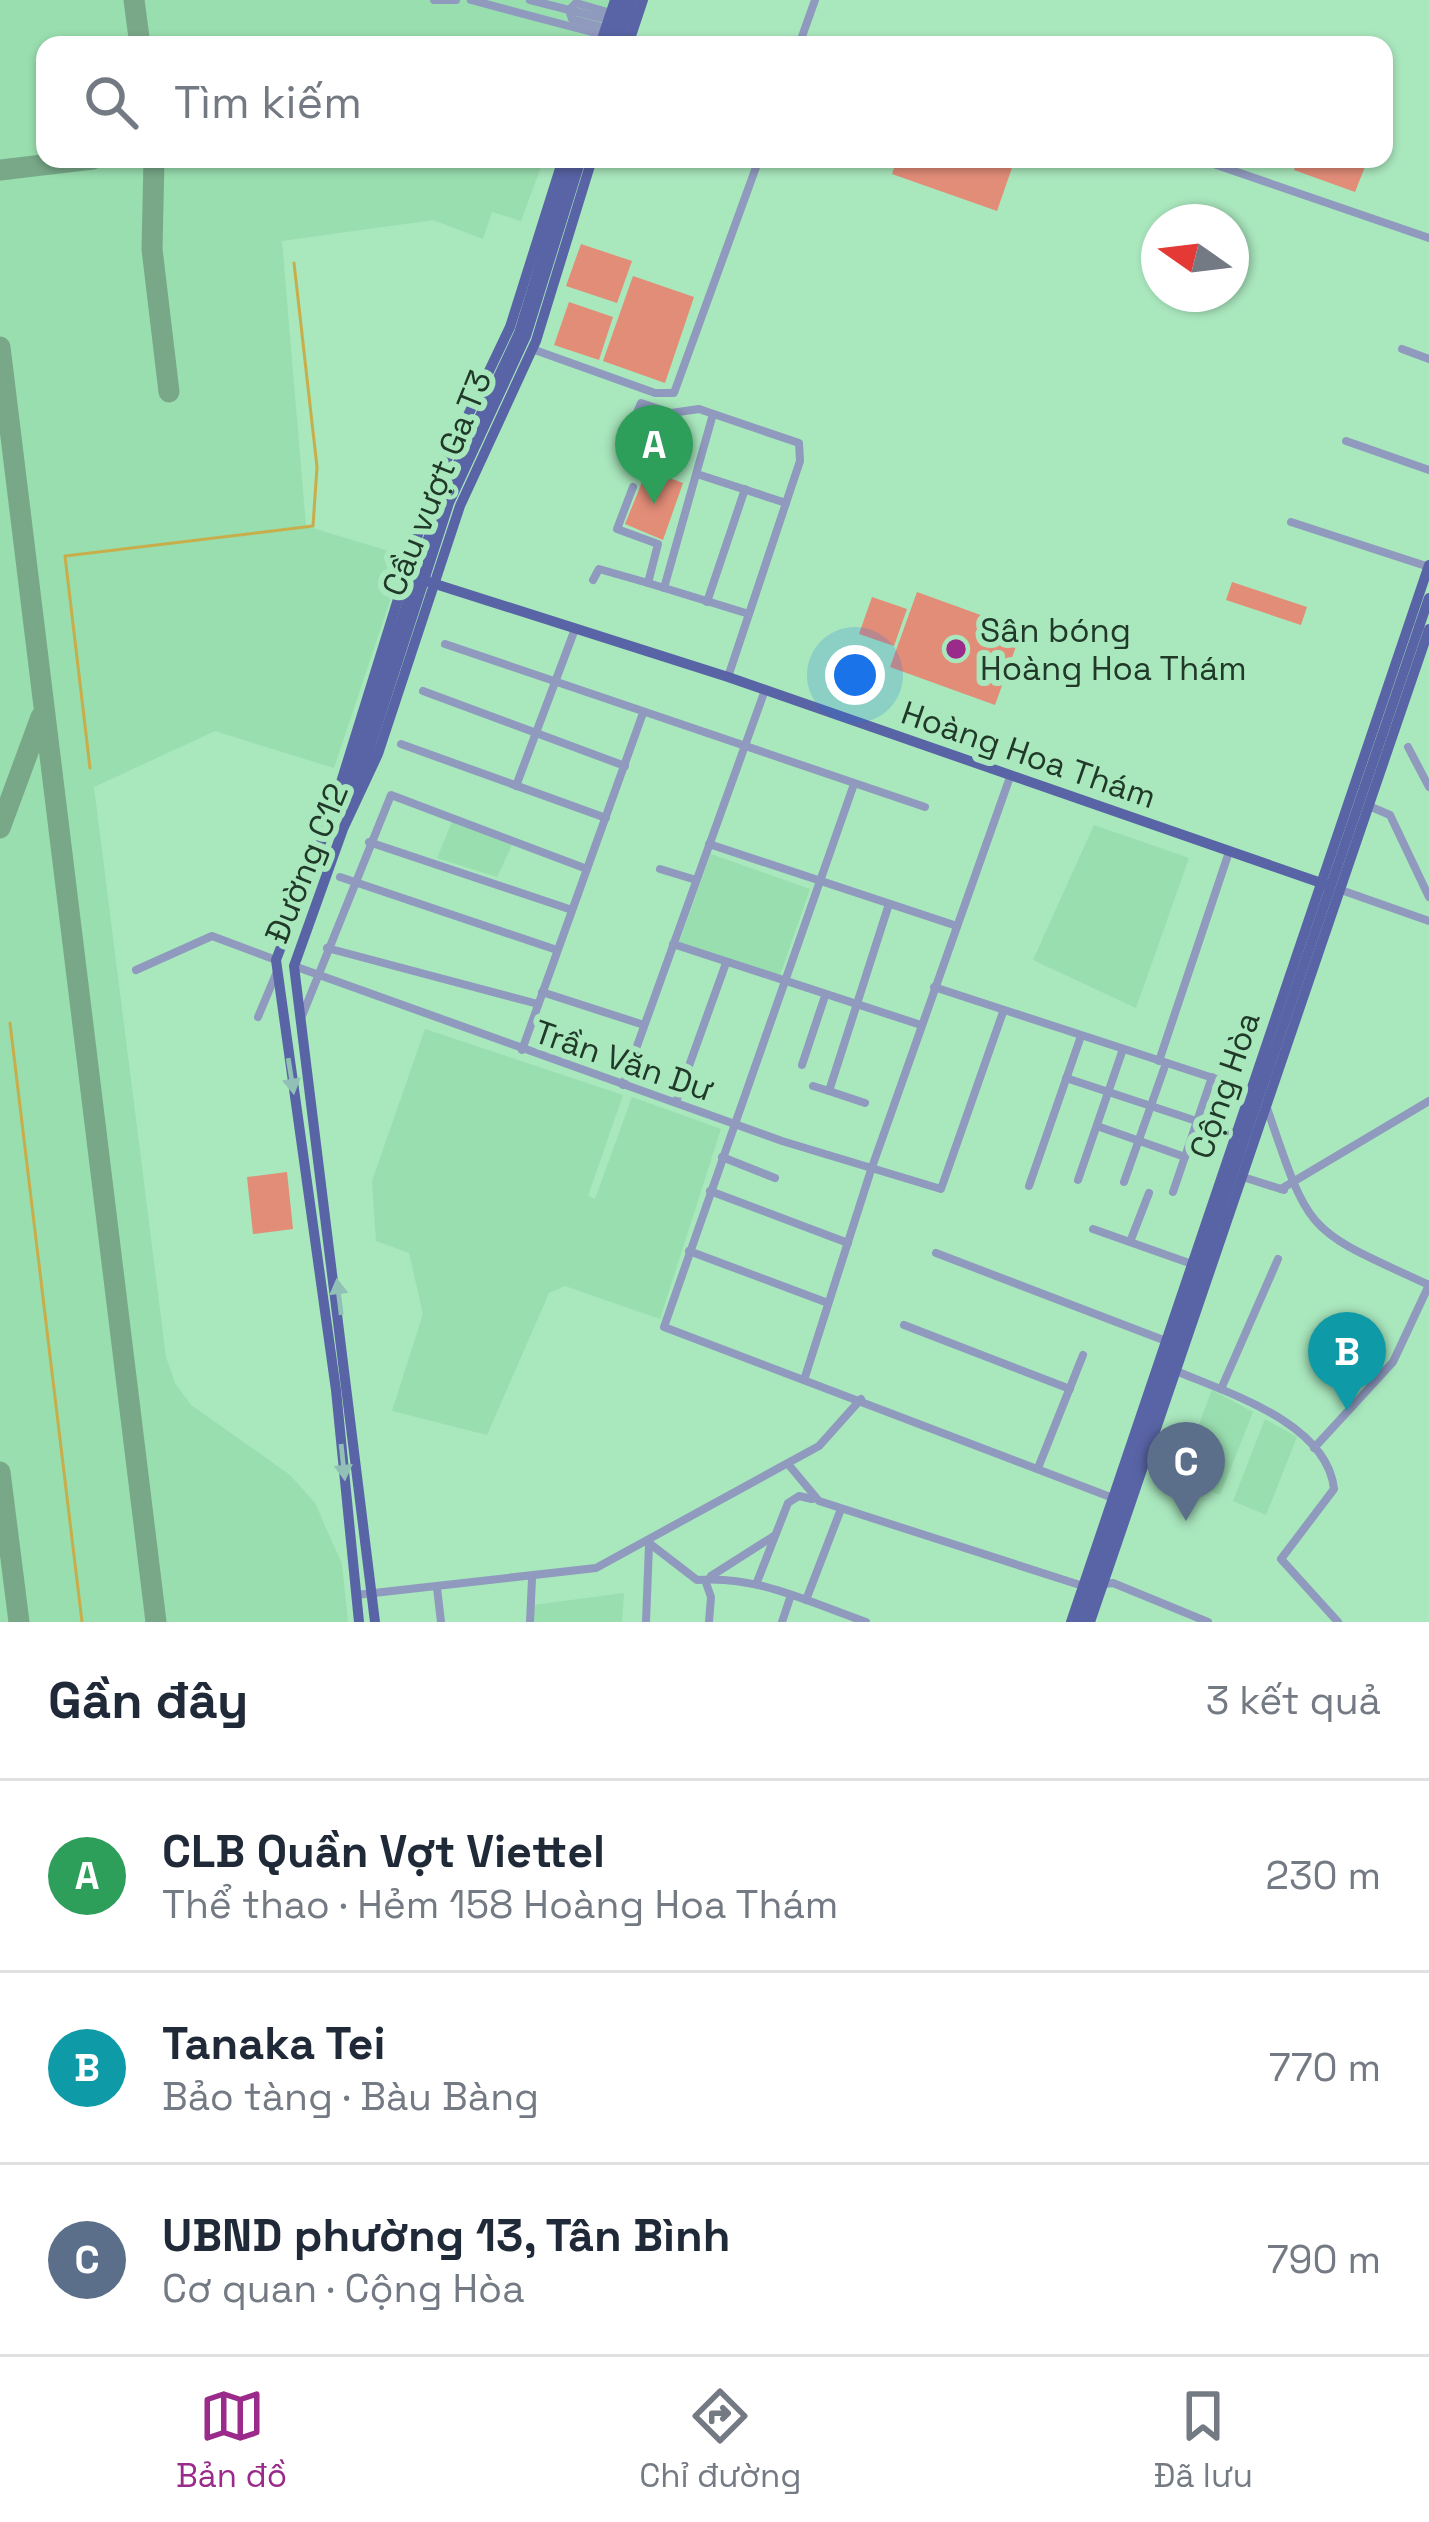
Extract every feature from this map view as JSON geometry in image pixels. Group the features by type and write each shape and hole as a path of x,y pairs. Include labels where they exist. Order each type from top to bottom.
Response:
{"main road":[{"path":"631,36 643,0"},
{"path":"613,21 635,21"},
{"name":"Đường C12","path":"359,1622 336,1390 276,966 328,824 431,493 511,327 566,168"},
{"name":"Cầu vượt Ga T3","path":"343,829 349,795 441,500 519,333 567,168"},
{"path":"577,168 586,178"},
{"name":"Đường C12","path":"375,1622 294,966 343,829 378,754 460,506 532,349 589,168"},
{"name":"Cộng Hòa","path":"1081,1622 1242,1131 1250,1090 1429,566"},
{"name":"Hoàng Hoa Thám","path":"404,575 728,677 1341,890"},
{"name":"Cộng Hòa","path":"1071,1622 1093,1585 1176,1371 1369,806 1429,598"},
{"path":"1242,1131 1424,628"},
{"name":"Cầu vượt Ga T3","path":"328,824 349,795"},
{"path":"1338,832 1358,838"},
{"path":"1303,936 1323,943"},
{"name":"Cộng Hòa","path":"1090,1622 1096,1604 1093,1585 1113,1498 1242,1131"}],"street":[{"path":"434,0 456,0"},
{"path":"471,0 613,21"},
{"path":"530,0 552,2 569,10 572,19 613,21"},
{"path":"600,0 613,21"},
{"path":"802,36 815,0"},
{"path":"569,10 576,3 613,21"},
{"path":"532,349 655,393 674,393 757,168"},
{"path":"1225,168 1429,238"},
{"path":"1402,349 1429,359"},
{"path":"623,445 641,403 671,412 699,409 799,443 800,461 728,677"},
{"path":"664,588 713,414"},
{"path":"1346,441 1429,470"},
{"path":"697,474 786,503"},
{"path":"633,487 616,530 658,544 648,583"},
{"path":"707,602 745,490"},
{"path":"1291,522 1429,566"},
{"path":"593,580 599,569 749,614"},
{"path":"516,786 575,629"},
{"path":"446,644 925,808"},
{"path":"622,1085 765,690"},
{"path":"423,691 625,766"},
{"path":"523,1050 644,713"},
{"path":"400,745 606,818"},
{"path":"1408,747 1429,787"},
{"path":"805,1377 871,1170 1010,777"},
{"path":"854,784 664,1327 1113,1498"},
{"path":"302,1016 391,795 587,869"},
{"path":"1369,806 1390,815 1429,897"},
{"path":"369,842 572,910"},
{"path":"709,844 957,926"},
{"path":"1124,1181 1229,851"},
{"path":"660,869 696,880"},
{"path":"340,878 557,950"},
{"name":"Hoàng Hoa Thám","path":"1341,890 1429,921"},
{"path":"829,1091 890,904"},
{"path":"136,970 212,937 276,966 258,1018"},
{"path":"673,944 921,1025"},
{"path":"327,948 538,1004"},
{"path":"676,1102 727,962"},
{"name":"Trần Văn Dư","path":"294,966 622,1085 871,1170 941,1189 1003,1012"},
{"path":"934,987 1250,1090"},
{"path":"542,992 644,1025"},
{"path":"802,1065 825,996"},
{"path":"1029,1186 1081,1036"},
{"path":"1078,1180 1124,1049"},
{"path":"1066,1078 1242,1131"},
{"path":"1173,1192 1212,1078"},
{"path":"814,1086 865,1103"},
{"path":"1281,1190 1429,1101"},
{"path":"1267,1108 1297,1194 1327,1236 1429,1285 1395,1360 1314,1448"},
{"path":"1097,1126 1185,1157"},
{"path":"722,1157 775,1178"},
{"path":"1243,1177 1297,1194"},
{"path":"710,1191 848,1243"},
{"path":"1130,1242 1149,1192"},
{"path":"1093,1229 1192,1264"},
{"path":"689,1252 829,1303"},
{"path":"936,1253 1166,1341"},
{"path":"1221,1389 1277,1259"},
{"path":"904,1325 1070,1389"},
{"path":"1038,1468 1083,1355"},
{"path":"1176,1371 1221,1389 1298,1432 1314,1448 1334,1490 1281,1558 1338,1622"},
{"path":"356,1594 586,1571 650,1543 788,1464 833,1436 861,1400"},
{"path":"788,1464 819,1501"},
{"path":"757,1582 797,1476"},
{"path":"784,1509 799,1496 819,1501 1093,1585 1120,1587 1208,1622"},
{"path":"806,1600 841,1509"},
{"path":"708,1579 774,1536"},
{"path":"650,1543 694,1578 757,1582 866,1622"},
{"path":"646,1622 650,1543"},
{"path":"530,1622 532,1579"},
{"path":"708,1579 709,1622"},
{"path":"1096,1604 1120,1587"},
{"path":"437,1588 440,1622"},
{"path":"782,1622 791,1594"}],"shaded area":[{"path":"0,0 610,0 598,36 36,36 36,168 541,168 521,221 492,212 483,239 433,220 282,241 306,526 405,556 334,768 215,731 94,787 166,1357 175,1383 191,1405 290,1475 315,1503 342,1564 348,1622 0,1622"},
{"path":"894,168 1012,168 997,211 892,174"},
{"path":"1295,168 1364,168 1355,192"},
{"path":"581,244 632,261 617,303 566,286"},
{"path":"633,276 694,297 665,383 603,361"},
{"path":"569,302 613,317 599,360 554,345"},
{"path":"647,470 683,483 663,540 625,524"},
{"path":"1232,582 1307,607 1301,625 1226,600"},
{"name":"Sân bóng Hoàng Hoa Thám","path":"917,592 1022,630 995,705 890,667"},
{"path":"872,597 907,609 894,646 859,634"},
{"path":"452,822 512,845 497,877 437,858"},
{"path":"1094,825 1189,858 1136,1008 1033,960"},
{"path":"711,854 810,889 779,978 679,943"},
{"path":"425,1029 623,1095 588,1196 595,1199 632,1097 721,1129 660,1319 565,1286 549,1293 487,1435 392,1411 423,1314 409,1253 376,1241 372,1181"},
{"path":"287,1172 293,1229 253,1234 247,1177"},
{"path":"1212,1390 1253,1412 1220,1495 1178,1478"},
{"path":"1265,1419 1297,1437 1266,1515 1233,1501"},
{"path":"624,1593 622,1622 533,1622 534,1605"}],"waterway":[{"path":"90,768 65,556 313,526 317,467 294,263"},
{"path":"10,1023 82,1622"}],"taxiway":[{"path":"134,0 139,36"},
{"path":"0,170 36,166"},
{"path":"154,168 152,249 169,392"},
{"path":"0,347 156,1622"},
{"path":"0,828 41,717"},
{"path":"0,1472 19,1622"}],"place":[{"name":"CLB Quần Vợt Viettel","path":"654,504"},
{"name":"Sân bóng Hoàng Hoa Thám","path":"956,649"},
{"name":"Tanaka Tei","path":"1347,1411"},
{"name":"UBND phường 13, Tân Bình","path":"1186,1521"}]}
